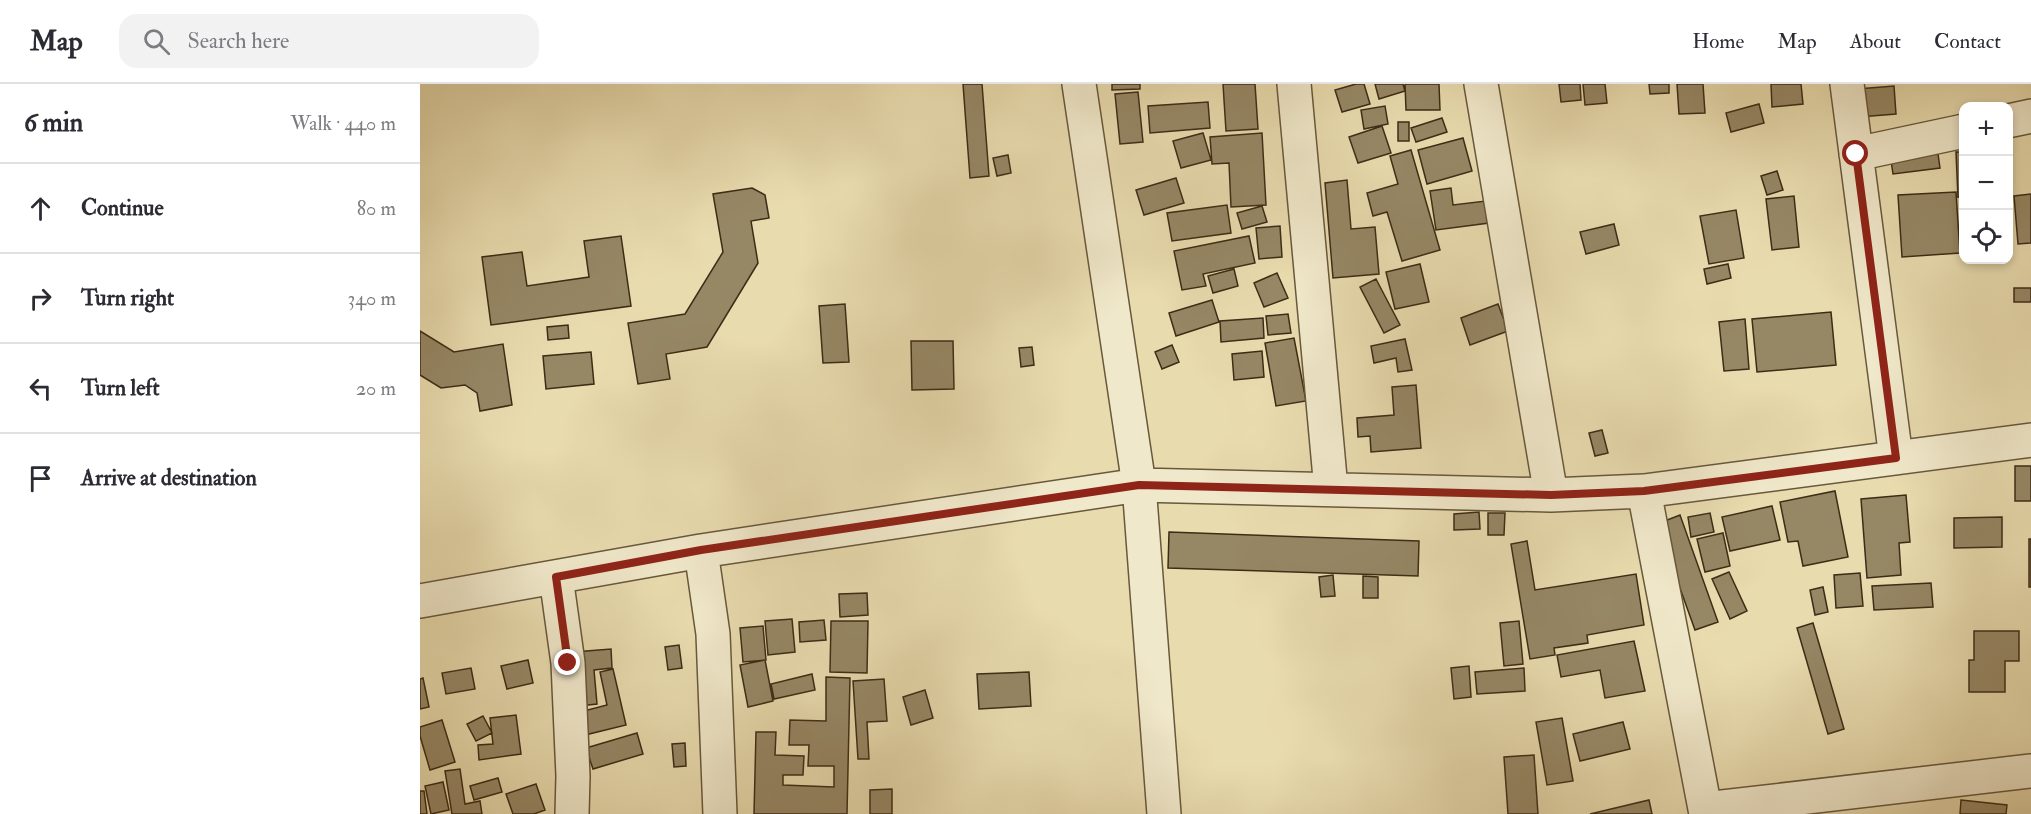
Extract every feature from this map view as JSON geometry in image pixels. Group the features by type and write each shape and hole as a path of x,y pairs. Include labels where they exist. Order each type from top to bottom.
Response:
{"street":[{"path":"1079,84 1139,485 1164,814"},
{"path":"1294,84 1331,489"},
{"path":"1481,84 1551,495"},
{"path":"1847,84 1896,458"},
{"path":"2013,120 2031,116"},
{"path":"1856,154 1959,131"},
{"path":"420,601 701,550 1139,485 1551,495 1644,491 2031,440"},
{"path":"1644,491 1705,811 2031,771"},
{"path":"701,550 713,634 720,814"},
{"path":"556,577 568,663 573,776 572,814"}],"building":[{"path":"963,84 982,84 989,176 970,178"},
{"path":"1112,84 1140,84 1140,89 1112,90"},
{"path":"1223,84 1255,84 1258,129 1226,131"},
{"path":"1364,84 1370,104 1342,112 1335,90"},
{"path":"1375,84 1403,84 1405,91 1379,99"},
{"path":"1405,84 1439,84 1440,110 1406,110"},
{"path":"1559,84 1580,84 1581,100 1561,102"},
{"path":"1583,84 1605,84 1607,103 1585,105"},
{"path":"1649,84 1669,84 1669,93 1650,94"},
{"path":"1677,84 1703,84 1705,113 1679,114"},
{"path":"1771,84 1801,84 1803,104 1772,107"},
{"path":"1894,86 1896,114 1859,117 1857,89"},
{"path":"1138,92 1143,142 1120,144 1115,94"},
{"path":"1208,102 1210,128 1150,133 1148,106"},
{"path":"1759,104 1764,123 1731,132 1726,113"},
{"path":"1385,106 1388,124 1364,129 1361,110"},
{"path":"1442,118 1447,132 1416,142 1411,128"},
{"path":"1398,122 1409,122 1409,141 1398,141"},
{"path":"1382,126 1391,153 1358,163 1349,137"},
{"path":"1203,133 1211,160 1181,168 1173,141"},
{"path":"1262,133 1266,205 1231,207 1229,163 1212,164 1210,137"},
{"path":"1463,138 1472,171 1427,184 1418,150"},
{"path":"1936,140 1940,168 1893,174 1889,147"},
{"path":"1411,150 1440,250 1402,261 1387,212 1373,216 1367,193 1398,184 1390,156"},
{"path":"1956,152 1959,152 1958,197"},
{"path":"1008,155 1011,173 997,176 993,158"},
{"path":"1777,171 1783,190 1767,195 1761,176"},
{"path":"1176,178 1184,203 1144,215 1136,190"},
{"path":"1347,180 1351,229 1375,227 1379,274 1333,278 1325,183"},
{"path":"752,188 765,195 769,218 751,221 758,263 707,347 666,354 670,379 638,384 628,323 685,314 723,252 713,194"},
{"path":"1451,188 1453,205 1486,201 1489,223 1436,230 1430,191"},
{"path":"1956,192 1959,253 1902,257 1898,195"},
{"path":"2031,194 2031,243 2018,244 2014,196"},
{"path":"1794,196 1799,247 1772,250 1766,199"},
{"path":"1227,205 1231,233 1172,241 1167,213"},
{"path":"1262,206 1267,222 1242,229 1237,213"},
{"path":"1736,210 1744,258 1709,264 1700,216"},
{"path":"1614,224 1619,245 1586,254 1580,232"},
{"path":"1280,226 1282,257 1259,259 1256,228"},
{"path":"621,236 631,306 491,325 482,257 522,252 527,286 589,277 584,241"},
{"path":"1249,236 1255,263 1203,274 1206,286 1182,290 1174,251"},
{"path":"1420,264 1429,302 1395,309 1386,272"},
{"path":"1728,264 1731,278 1707,284 1704,269"},
{"path":"1234,269 1238,286 1213,293 1208,276"},
{"path":"1277,273 1288,298 1264,307 1254,283"},
{"path":"1376,279 1400,325 1384,333 1360,287"},
{"path":"2014,288 2031,288 2031,302 2014,302"},
{"path":"1212,300 1219,322 1176,336 1169,313"},
{"path":"845,304 849,362 823,363 819,306"},
{"path":"1498,304 1508,331 1470,345 1461,318"},
{"path":"1831,312 1836,365 1757,372 1752,319"},
{"path":"1288,314 1291,333 1268,335 1266,316"},
{"path":"1263,318 1264,338 1221,342 1220,321"},
{"path":"1745,319 1749,369 1724,371 1719,322"},
{"path":"568,325 569,338 548,340 547,327"},
{"path":"420,331 454,352 503,344 512,405 480,411 477,393 465,385 441,388 420,375"},
{"path":"1294,338 1306,401 1276,406 1265,343"},
{"path":"1405,339 1412,370 1398,372 1396,358 1374,363 1371,346"},
{"path":"911,341 953,341 954,389 912,390"},
{"path":"1172,345 1179,362 1162,369 1155,352"},
{"path":"1032,347 1034,365 1021,367 1019,348"},
{"path":"1262,351 1264,377 1234,380 1232,354"},
{"path":"591,352 594,384 546,389 543,356"},
{"path":"1416,385 1421,448 1371,452 1370,436 1358,437 1357,418 1394,415 1392,387"},
{"path":"1602,430 1608,453 1595,456 1589,433"},
{"path":"2015,466 2031,466 2031,501 2015,501"},
{"path":"1835,491 1848,557 1803,566 1798,541 1788,542 1780,502"},
{"path":"1906,495 1910,542 1899,543 1901,575 1867,578 1861,499"},
{"path":"1772,506 1780,540 1730,551 1722,517"},
{"path":"1479,512 1480,529 1454,530 1454,514"},
{"path":"1488,513 1505,513 1504,535 1488,535"},
{"path":"1710,513 1714,532 1691,537 1688,517"},
{"path":"1680,515 1718,622 1695,630 1657,524"},
{"path":"2002,517 2002,547 1954,548 1954,518"},
{"path":"1169,532 1419,541 1418,576 1168,568"},
{"path":"1723,533 1730,566 1705,572 1697,539"},
{"path":"2029,539 2031,539 2031,587 2029,587"},
{"path":"1527,541 1535,590 1636,574 1644,625 1587,635 1588,643 1554,648 1555,655 1530,659 1511,544"},
{"path":"1729,572 1747,611 1730,619 1712,579"},
{"path":"1860,573 1863,606 1836,608 1834,575"},
{"path":"1333,575 1335,596 1321,597 1319,577"},
{"path":"1363,576 1378,577 1378,598 1363,598"},
{"path":"1931,583 1933,607 1874,610 1872,586"},
{"path":"1823,587 1828,612 1815,615 1810,590"},
{"path":"867,593 868,615 840,617 839,594"},
{"path":"792,619 795,652 768,655 765,621"},
{"path":"824,620 826,640 800,642 799,622"},
{"path":"831,621 868,621 867,673 830,672"},
{"path":"1519,621 1523,664 1504,666 1500,623"},
{"path":"1813,623 1844,729 1828,734 1797,628"},
{"path":"763,626 766,660 743,662 740,628"},
{"path":"1974,631 2019,631 2019,661 2005,661 2005,692 1969,692 1969,660 1974,660"},
{"path":"1634,641 1645,691 1605,698 1600,670 1561,677 1557,655"},
{"path":"679,645 682,668 668,670 665,647"},
{"path":"611,649 612,668 594,670 597,704 579,706 574,652"},
{"path":"528,660 533,683 507,689 501,666"},
{"path":"765,660 773,701 748,707 740,665"},
{"path":"1469,666 1471,697 1454,699 1451,668"},
{"path":"471,668 475,689 446,694 442,673"},
{"path":"1524,668 1525,691 1477,694 1475,672"},
{"path":"613,669 626,725 585,735 580,712 607,705 600,672"},
{"path":"1029,672 1031,706 979,709 977,674"},
{"path":"812,674 815,690 774,699 771,684"},
{"path":"826,677 850,678 847,814 754,814 756,732 776,732 775,755 804,756 803,775 783,775 783,785 834,787 834,766 808,766 809,745 789,745 790,720 826,721"},
{"path":"423,678 429,707 420,709 420,679"},
{"path":"884,679 887,721 867,722 869,759 858,759 853,681"},
{"path":"925,690 933,718 911,725 903,697"},
{"path":"516,715 521,754 479,760 478,745 493,744 490,718"},
{"path":"483,716 492,733 476,741 467,724"},
{"path":"1562,718 1573,781 1547,785 1536,722"},
{"path":"442,720 455,762 430,770 420,736 420,727"},
{"path":"1623,722 1630,749 1580,761 1573,734"},
{"path":"637,733 643,754 593,769 586,748"},
{"path":"685,743 686,766 674,767 672,744"},
{"path":"1534,755 1538,814 1508,814 1504,757"},
{"path":"460,769 465,804 480,801 482,814 452,814 445,771"},
{"path":"498,778 502,792 474,800 470,786"},
{"path":"443,782 449,810 431,814 425,786"},
{"path":"536,784 545,810 534,814 513,814 506,794"},
{"path":"892,789 892,814 870,814 870,790"},
{"path":"420,791 424,791 427,814 420,814"},
{"path":"1649,800 1652,814 1590,814"},
{"path":"1961,800 2007,805 2006,814 1960,814"}],"route":[{"path":"568,663 556,577 701,550 1139,485 1551,495 1644,491 1896,458 1856,154"}]}
